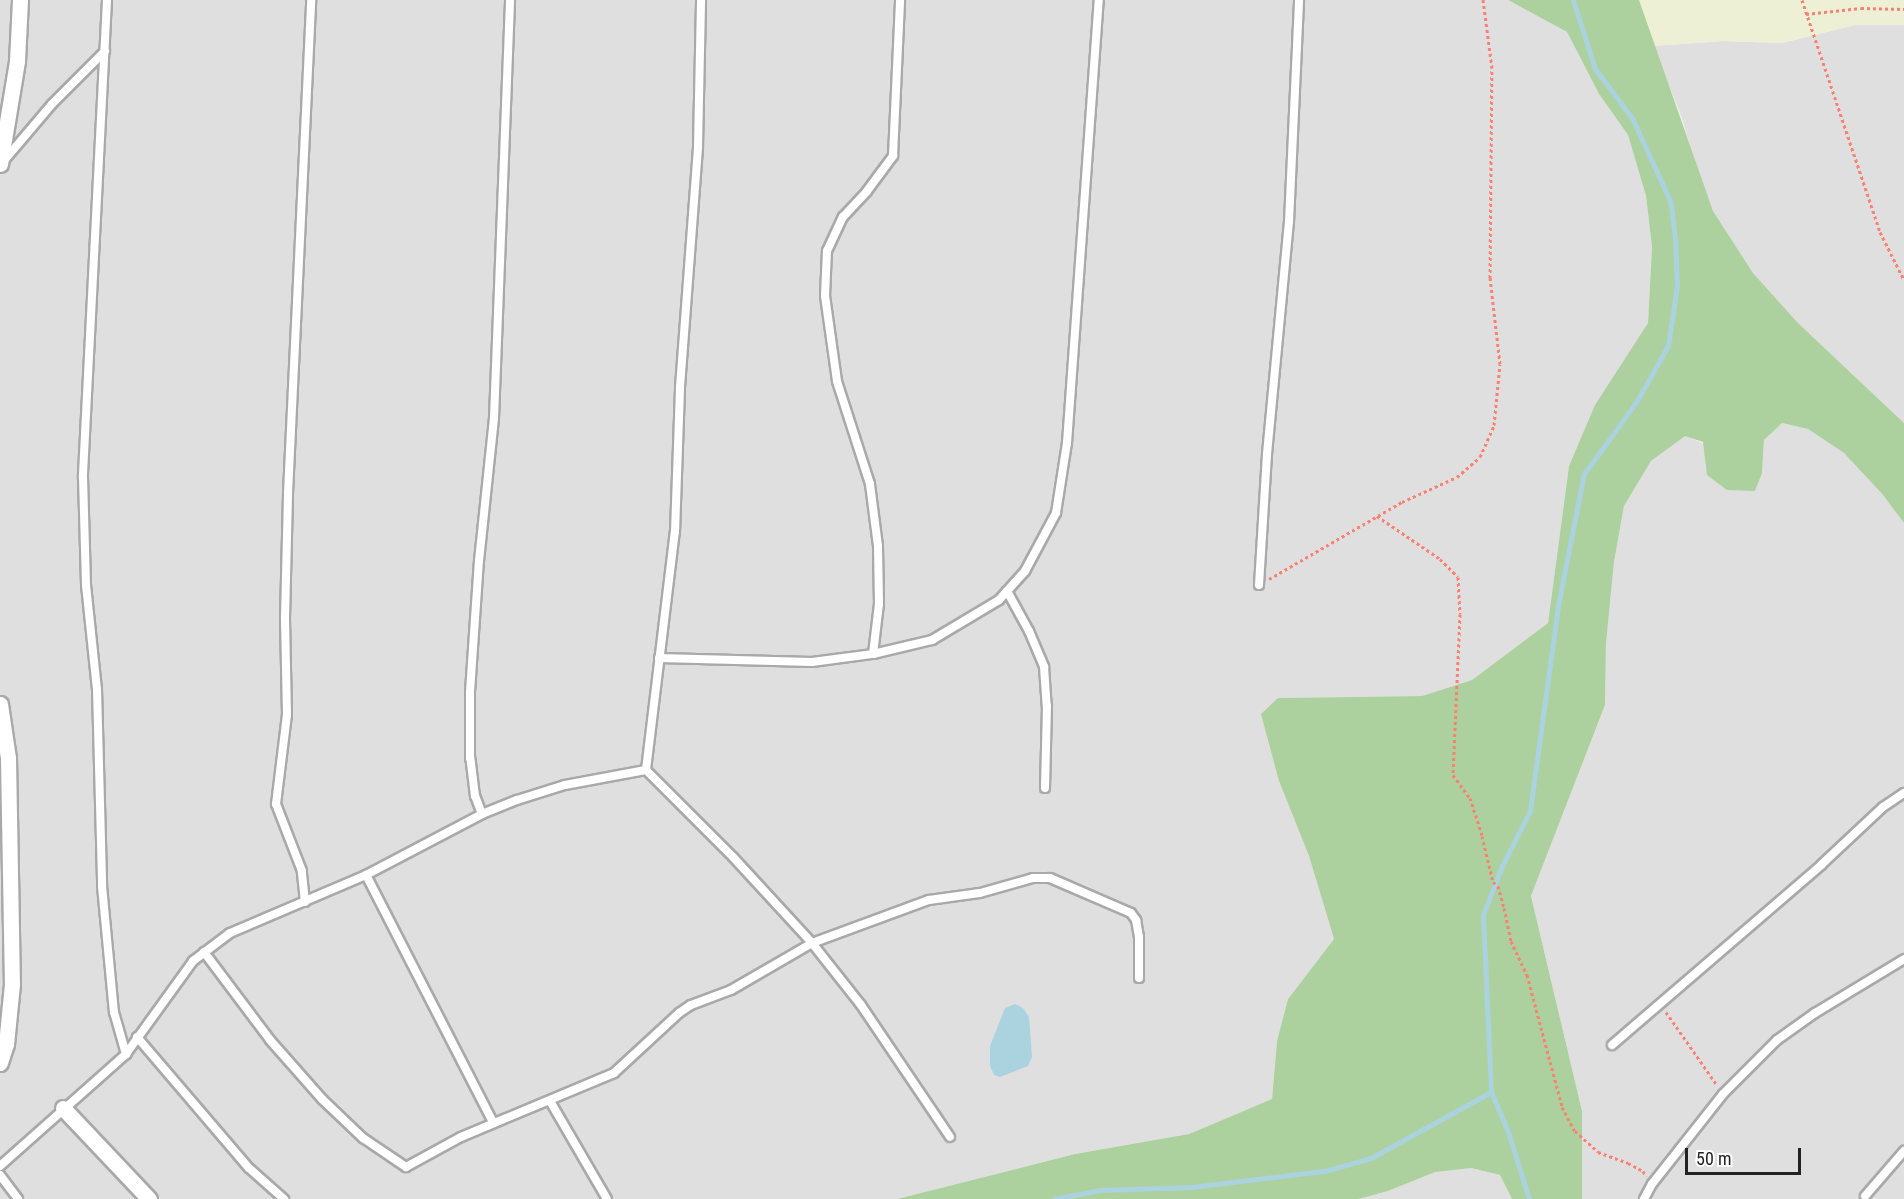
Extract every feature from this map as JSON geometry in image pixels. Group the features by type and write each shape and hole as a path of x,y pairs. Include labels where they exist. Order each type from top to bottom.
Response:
{"street":[{"path":"0,165 17,61 20,0"},
{"path":"0,704 8,758 12,984 6,1044 0,1063"},
{"path":"63,1108 149,1199"}],"lane":[{"path":"107,0 83,477 86,585 97,689 102,886 114,1012 126,1054"},
{"path":"304,902 302,871 276,804 287,715 285,618 288,493 311,0"},
{"path":"482,814 474,796 470,758 470,692 479,561 494,418 510,0"},
{"path":"646,770 675,532 680,387 698,146 701,0"},
{"path":"873,654 879,604 879,581 878,546 870,484 837,381 825,296 827,251 843,217 867,191 893,156 900,0"},
{"path":"659,658 812,662 873,654 932,640 999,600 1026,571 1056,513 1066,443 1076,340 1099,0"},
{"path":"1259,585 1267,454 1290,222 1299,0"},
{"path":"0,165 52,104 105,51"},
{"path":"1007,591 1029,630 1044,667 1047,706 1045,788"},
{"path":"0,1166 126,1054 193,961 230,933 366,875 482,814 565,785 646,770"},
{"path":"646,770 733,857 812,943 861,1005 950,1137"},
{"path":"1612,1045 1821,865 1883,807 1904,793"},
{"path":"366,875 493,1122"},
{"path":"204,952 270,1040 322,1100 363,1138 406,1167 493,1122 550,1101 614,1073 679,1013 731,990 812,943 929,900 980,893 1033,878 1050,878 1131,913 1136,920 1139,937 1139,978"},
{"path":"1644,1199 1652,1184 1723,1094 1778,1040 1815,1013 1904,959"},
{"path":"137,1037 249,1168 284,1199"},
{"path":"550,1101 607,1199"},
{"path":"1865,1196 1904,1151"},
{"path":"0,1175 18,1199"}],"path":[{"path":"1259,585 1377,516 1457,477 1480,457 1494,426 1500,364 1490,278 1492,68 1482,0"},
{"path":"1802,0 1880,232 1904,280"},
{"path":"1806,14 1861,8 1904,9"},
{"path":"1377,516 1440,559 1458,577 1460,614 1453,775 1470,798 1493,882 1498,886 1510,941 1527,975 1562,1107 1575,1131 1598,1152 1643,1172 1652,1184"},
{"path":"1660,1003 1723,1094"}],"shaded area":[{"path":"0,0 1508,0 1567,32 1599,94 1628,135 1646,196 1652,247 1648,323 1569,466 1548,623 1472,680 1422,696 1278,698 1279,781 1309,856 1334,939 1288,999 1277,1041 1272,1099 1189,1134 1075,1154 897,1199 0,1199"},
{"path":"1855,25 1904,25 1904,423 1798,323 1753,273 1713,211 1699,175 1681,115 1653,46 1724,41 1782,43"},
{"path":"1782,423 1808,429 1844,453 1883,495 1904,523 1904,1199 1582,1199 1582,1111 1531,896 1605,705 1606,644 1614,562 1624,506 1651,461 1685,435 1762,473 1764,440"},
{"path":"1471,1168 1500,1175 1512,1199 1359,1199 1388,1191 1435,1171"}],"green space":[{"path":"1508,0 1639,0 1713,211 1753,273 1798,323 1904,423 1904,523 1883,495 1844,453 1808,429 1782,423 1764,440 1762,473 1755,491 1727,490 1707,475 1703,442 1685,436 1651,461 1624,506 1614,562 1606,644 1605,705 1531,896 1582,1111 1582,1199 1512,1199 1500,1175 1471,1168 1435,1172 1388,1191 1359,1199 897,1199 1075,1154 1189,1134 1272,1099 1277,1041 1288,999 1334,939 1309,856 1279,781 1261,714 1278,698 1422,696 1472,680 1548,623 1569,466 1595,405 1648,323 1652,247 1646,196 1628,135 1599,94 1567,32"},
{"path":"1639,0 1904,0 1904,25 1855,25 1782,43 1724,41 1653,46"}],"water":[{"path":"1015,1004 1023,1008 1029,1017 1032,1057 1028,1066 1000,1077 994,1075 990,1066 990,1046 1005,1008"}],"waterway":[{"path":"1529,1199 1508,1132 1491,1092 1483,915 1502,866 1530,811 1558,606 1584,474 1637,401 1668,346 1677,286 1675,239 1670,201 1633,120 1595,69 1573,0"},
{"path":"1054,1199 1100,1190 1192,1187 1325,1171 1371,1158 1491,1092"}]}
